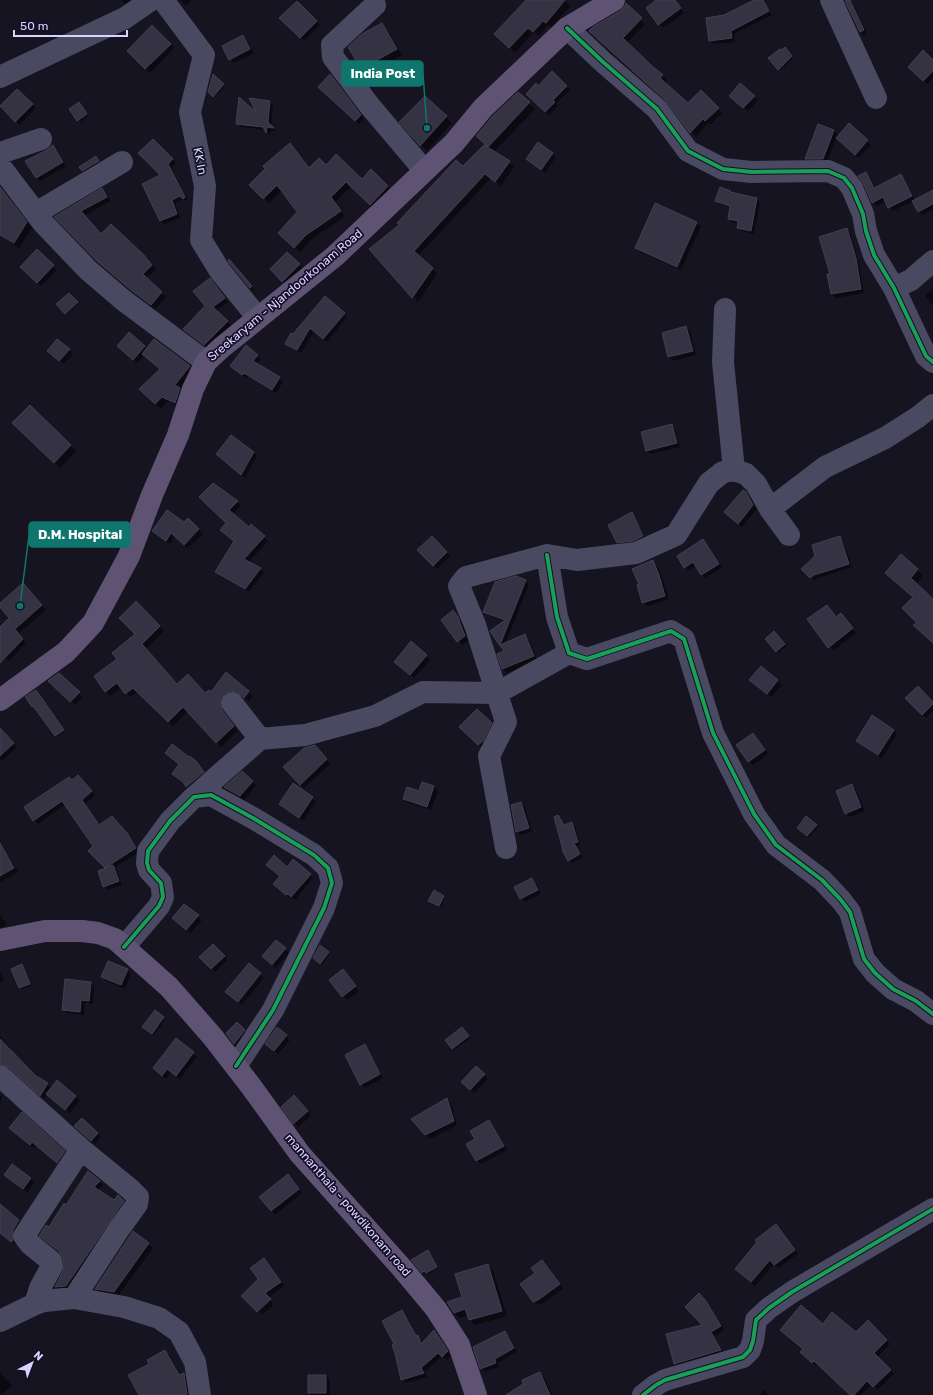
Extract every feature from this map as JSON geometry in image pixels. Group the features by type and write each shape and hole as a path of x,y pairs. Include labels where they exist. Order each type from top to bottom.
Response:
{"main road":[{"name":"Sreekaryam - Njandoorkonam Road","path":"0,700 66,652 93,623 129,556 152,495 178,435 193,389 206,362 335,256 454,143 483,108 567,28 614,0"},
{"name":"mannanthala - powdikonam road","path":"0,940 45,931 82,931 98,933 115,939 169,987 236,1066 300,1154 436,1308 459,1345 476,1395"}],"street":[{"path":"0,77 125,18 151,0"},
{"name":"KK ln","path":"163,0 204,55 190,112 206,186 201,240 220,272 258,318"},
{"path":"831,0 876,98"},
{"path":"375,5 332,45 333,58 369,105 424,170"},
{"path":"567,28 602,62 657,109 688,151 723,169 752,172 828,171 844,178 852,188 863,214 866,231 874,255 894,288 926,356 933,362"},
{"path":"0,153 41,139"},
{"path":"36,213 122,162"},
{"path":"0,166 44,224 88,270 123,300 206,362"},
{"path":"894,288 911,280 933,261"},
{"path":"725,309 723,362 734,470"},
{"path":"770,509 824,467 885,438 918,417 933,405"},
{"path":"506,848 489,756 506,722 475,625 459,586 466,577 547,555 577,560 636,553 676,535 708,483 723,472 734,470 746,474 756,484 770,509 790,535"},
{"path":"547,555 558,617 569,653"},
{"path":"124,947 158,906 163,897 161,883 149,870 147,863 148,851 170,821 194,796 260,739 305,735 374,716 424,692 497,693 569,653 587,659 671,631 684,639 713,733 754,814 776,845 822,880 841,900 850,912 864,959 875,973 893,989 916,1001 933,1014"},
{"path":"232,703 260,739"},
{"path":"194,796 211,795 253,818 314,855 328,868 332,883 324,908 273,1010 236,1066"},
{"path":"0,1076 81,1149 138,1197 137,1204 74,1298"},
{"path":"35,1304 40,1288 52,1266 51,1261 30,1244 24,1236 81,1149"},
{"path":"643,1395 665,1380 743,1357 750,1350 756,1320 768,1308 792,1292 933,1209"},
{"path":"0,1321 44,1301 74,1298 124,1307 159,1318 179,1332 195,1362 200,1395"}],"building":[{"path":"526,0 565,0 546,23 543,21 533,32 528,28 509,48 494,34"},
{"path":"656,0 675,0 681,8 658,25 646,8"},
{"path":"754,0 763,0 769,11 731,31 732,38 709,41 706,18 724,15"},
{"path":"850,0 864,30 860,32 845,1"},
{"path":"297,1 317,21 300,38 279,18"},
{"path":"626,3 642,18 623,38 663,75 660,78 688,103 701,90 719,108 705,121 703,119 690,133 665,100 589,31 620,11"},
{"path":"382,23 397,49 361,69 348,47 362,34"},
{"path":"152,25 171,44 145,69 127,51"},
{"path":"243,35 250,49 229,60 222,46"},
{"path":"785,47 792,56 778,70 768,58"},
{"path":"923,50 933,60 933,71 923,81 908,67"},
{"path":"552,71 567,86 553,100 555,102 545,112 526,94 536,83 538,86"},
{"path":"213,74 224,84 213,97 208,92"},
{"path":"330,74 361,115 355,121 318,87"},
{"path":"740,83 755,96 743,108 729,96"},
{"path":"17,89 33,104 15,122 0,106"},
{"path":"518,92 530,102 488,147 476,136 492,117"},
{"path":"425,96 447,116 420,146 399,122"},
{"path":"239,97 256,112 249,98 270,101 268,122 274,128 267,127 266,133 263,127 236,124"},
{"path":"79,102 87,114 77,121 69,109"},
{"path":"849,123 868,140 855,155 836,138"},
{"path":"818,124 834,130 823,159 805,159"},
{"path":"153,139 173,159 168,164 185,197 183,199 180,196 172,200 177,214 160,221 142,184 160,175 138,153"},
{"path":"538,142 553,153 541,170 526,159"},
{"path":"290,143 309,168 319,158 326,165 336,154 362,179 371,169 388,186 370,205 346,182 331,197 341,211 306,235 294,248 278,233 297,212 277,185 263,199 249,185 265,169 263,166"},
{"path":"53,145 63,162 36,178 25,161 45,151"},
{"path":"484,145 510,161 495,182 485,174 414,251 433,268 412,298 369,249 399,225 397,223 456,160 463,166"},
{"path":"96,156 99,161 82,171 79,167"},
{"path":"866,172 874,188 901,174 912,196 888,208 883,197 872,203 863,183 858,176"},
{"path":"0,187 27,222 14,243 0,235"},
{"path":"720,187 731,191 730,192 757,198 751,231 737,228 738,221 728,219 730,206 715,201"},
{"path":"102,188 107,197 81,211 101,234 111,224 143,254 152,265 143,274 162,292 151,305 97,261 54,217"},
{"path":"933,190 933,204 918,212 912,201"},
{"path":"655,203 697,222 677,267 635,248"},
{"path":"847,228 856,258 861,289 831,294 827,274 830,274 819,237"},
{"path":"37,249 54,265 37,283 20,267"},
{"path":"287,252 300,264 282,282 270,269"},
{"path":"229,259 252,286 250,288 230,264 228,261"},
{"path":"210,278 225,298 213,307 228,321 204,345 183,329 205,306 193,291"},
{"path":"69,293 78,302 65,314 56,304"},
{"path":"325,296 345,313 323,339 310,328 297,350 285,344 291,333 293,334"},
{"path":"686,326 693,351 668,357 662,333"},
{"path":"129,332 145,346 133,360 117,346"},
{"path":"57,339 70,349 59,361 47,351"},
{"path":"154,339 190,366 175,385 180,388 175,403 162,397 155,404 139,389 160,369 142,354"},
{"path":"246,345 258,355 253,361 280,377 272,390 244,373 242,375 230,366"},
{"path":"30,405 71,445 54,463 12,423"},
{"path":"672,424 677,443 646,451 641,432"},
{"path":"231,435 254,452 241,475 216,454"},
{"path":"213,483 238,501 229,510 249,527 251,524 265,536 244,559 261,568 245,589 215,572 234,541 220,530 226,523 199,497"},
{"path":"743,490 746,492 753,505 738,524 724,512"},
{"path":"167,510 184,522 188,518 199,529 184,545 171,533 166,541 152,531"},
{"path":"632,512 643,536 633,541 617,543 608,525"},
{"path":"432,536 447,552 433,566 417,550"},
{"path":"840,536 849,564 814,575 810,578 801,569 815,556 812,545"},
{"path":"703,539 719,564 701,575 693,562 684,568 677,556"},
{"path":"901,554 918,569 911,578 933,599 933,643 913,625 917,623 902,608 913,597 885,573"},
{"path":"653,560 665,596 642,603 637,585 639,584 632,569"},
{"path":"516,576 526,580 500,645 525,634 534,656 502,669 497,654 504,651 490,631 505,620 483,612 495,582"},
{"path":"23,583 42,605 15,629 23,639 0,663 0,627 9,618 0,607 0,603"},
{"path":"136,601 160,626 142,644 177,684 188,674 205,693 209,690 211,692 226,672 249,691 244,698 237,692 231,691 225,693 221,698 220,704 222,710 234,726 216,743 183,707 168,722 133,688 125,694 117,683 105,692 94,676 117,659 112,653 135,634 119,618"},
{"path":"827,605 836,617 841,613 853,628 828,648 807,619"},
{"path":"453,610 458,617 465,636 457,642 441,620"},
{"path":"774,631 785,644 776,652 765,639"},
{"path":"411,641 427,655 410,675 394,662"},
{"path":"761,666 778,680 767,694 749,680"},
{"path":"59,673 80,692 70,702 48,681"},
{"path":"918,686 933,702 933,704 922,715 905,698"},
{"path":"36,690 64,730 55,736 25,697"},
{"path":"477,709 492,723 483,741 478,745 459,727"},
{"path":"872,715 894,730 878,755 856,741"},
{"path":"0,728 14,743 0,756"},
{"path":"753,733 765,750 748,762 736,745"},
{"path":"172,744 197,762 204,772 186,787 183,782 172,774 179,764 165,753"},
{"path":"315,745 327,759 300,785 283,767 304,748"},
{"path":"242,771 253,781 240,796 224,787"},
{"path":"78,775 92,791 82,800 99,825 112,816 127,833 136,848 105,868 88,851 93,846 62,801 33,821 24,807 69,777 72,780"},
{"path":"422,782 434,786 427,807 403,799 407,787 419,791"},
{"path":"293,783 313,797 299,818 279,804"},
{"path":"852,784 861,807 845,814 836,791"},
{"path":"521,802 529,828 516,832 511,805"},
{"path":"558,815 564,825 572,822 578,842 574,843 580,854 568,861 562,850 554,817"},
{"path":"806,816 817,825 807,836 797,828"},
{"path":"0,843 14,868 0,876"},
{"path":"274,855 287,867 293,859 311,874 291,897 288,894 286,895 273,884 280,876 266,865"},
{"path":"113,865 119,881 103,887 98,871"},
{"path":"532,878 538,890 520,899 514,887"},
{"path":"434,890 444,896 439,906 428,901"},
{"path":"184,904 199,915 186,930 172,918"},
{"path":"276,940 286,948 272,965 262,956"},
{"path":"213,944 225,956 211,969 199,957"},
{"path":"320,945 329,952 320,964 313,958"},
{"path":"108,961 128,969 121,985 101,977"},
{"path":"249,963 261,973 238,1002 225,992"},
{"path":"22,964 30,984 19,988 11,969"},
{"path":"343,969 356,986 342,997 329,980"},
{"path":"65,979 91,982 89,1001 81,1000 80,1012 62,1010"},
{"path":"155,1010 164,1017 152,1034 142,1027"},
{"path":"237,1022 245,1030 234,1044 226,1033"},
{"path":"277,1027 287,1035 274,1051 265,1044"},
{"path":"462,1027 469,1036 452,1049 445,1040"},
{"path":"176,1038 194,1052 176,1076 167,1069 162,1076 153,1068"},
{"path":"0,1039 36,1076 48,1083 40,1096 8,1067 0,1064"},
{"path":"365,1044 380,1074 360,1085 345,1055"},
{"path":"476,1066 485,1074 470,1090 461,1082"},
{"path":"57,1080 76,1096 65,1110 46,1094"},
{"path":"294,1095 308,1111 293,1124 281,1107"},
{"path":"447,1098 454,1121 425,1135 411,1119"},
{"path":"22,1112 65,1151 57,1163 32,1142 30,1145 9,1128"},
{"path":"82,1118 98,1133 91,1141 74,1126"},
{"path":"489,1120 504,1146 476,1161 466,1144 475,1139 470,1131"},
{"path":"12,1164 31,1178 23,1189 4,1175"},
{"path":"88,1171 100,1181 94,1187 114,1200 118,1195 124,1201 66,1286 55,1287 63,1271 63,1259 59,1251 39,1236 46,1225 49,1227 64,1203 66,1205"},
{"path":"288,1174 299,1189 271,1211 259,1197"},
{"path":"0,1204 19,1220 13,1230 13,1240 11,1242 0,1233"},
{"path":"776,1224 795,1250 774,1265 770,1260 751,1282 735,1269 757,1242 755,1240"},
{"path":"133,1231 149,1243 114,1292 95,1289"},
{"path":"428,1250 437,1267 426,1273 424,1271 422,1273 411,1260"},
{"path":"264,1258 281,1282 265,1293 271,1299 257,1312 241,1296 258,1279 250,1268"},
{"path":"542,1260 560,1284 533,1302 520,1284 535,1273 531,1268"},
{"path":"488,1264 502,1311 469,1320 465,1309 454,1313 447,1302 462,1297 455,1274"},
{"path":"699,1293 706,1301 721,1326 711,1332 721,1350 674,1364 666,1334 702,1325 685,1307"},
{"path":"801,1305 823,1324 832,1312 856,1332 868,1320 887,1340 874,1353 891,1370 873,1387 867,1381 854,1395 850,1395 814,1361 812,1363 800,1352 803,1349 780,1330"},
{"path":"402,1310 416,1336 418,1335 421,1344 434,1330 448,1351 442,1357 438,1353 421,1368 424,1373 401,1380 392,1345 394,1344 382,1321"},
{"path":"505,1331 514,1348 495,1359 496,1363 480,1369 473,1347"},
{"path":"165,1350 179,1375 184,1373 187,1394 139,1395 128,1375 149,1364 147,1360"},
{"path":"540,1372 550,1395 506,1395 523,1384 522,1380"},
{"path":"308,1375 326,1375 326,1393 308,1393"}],"cycle path":[{"path":"567,28 657,109 688,151 723,169 752,172 828,171 844,178 852,188 863,214 866,231 874,255 894,288 926,356 933,362"},
{"path":"547,555 557,617 569,653 587,659 671,631 684,639 713,733 754,814 776,845 822,880 841,900 850,912 864,959 875,973 893,989 916,1001 933,1014"},
{"path":"124,947 159,906 163,897 161,883 149,870 147,863 148,851 170,821 194,797 211,795 253,818 314,855 328,868 332,883 324,908 273,1010 236,1066"},
{"path":"643,1395 665,1380 743,1357 750,1350 756,1320 769,1308 792,1292 933,1209"}],"place":[{"name":"India Post","path":"427,128"},
{"name":"D.M. Hospital","path":"20,606"}]}
